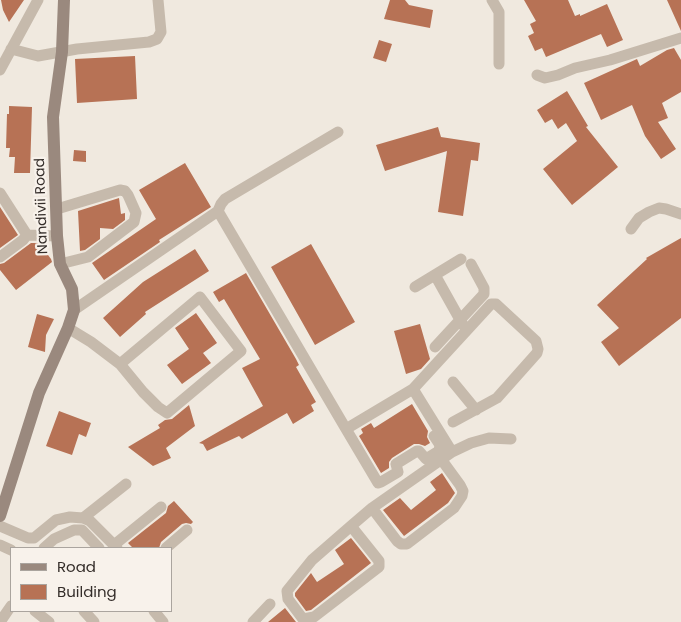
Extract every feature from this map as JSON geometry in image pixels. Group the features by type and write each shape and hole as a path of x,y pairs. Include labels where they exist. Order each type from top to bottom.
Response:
{"street":[{"path":"0,70 38,0"},
{"name":"Nandivii Road","path":"0,516 40,393 74,310 72,289 60,264 57,236 54,117 62,52 64,0"},
{"path":"11,49 38,56 149,42 157,39 161,32 158,0"},
{"path":"492,0 499,12 499,64"},
{"path":"537,75 544,78 558,75 575,68 610,60 681,38"},
{"path":"74,310 218,211 225,199 338,132"},
{"path":"57,209 120,190 125,191 128,195 136,213 134,222 88,257 60,264"},
{"path":"0,194 27,235"},
{"path":"631,229 639,218 659,208 666,208 681,214"},
{"path":"218,211 378,483 398,472 396,464 417,451 426,459 439,451 440,445 410,391"},
{"path":"27,235 57,236"},
{"path":"0,256 27,235"},
{"path":"415,287 435,275 466,261 485,292 435,347"},
{"path":"435,275 467,330"},
{"path":"68,328 91,342 120,364 143,392 167,413 241,351 200,297 120,364"},
{"path":"346,430 410,391 491,304 495,303 536,341 538,345 537,353 503,392 492,401 452,422"},
{"path":"453,382 476,410"},
{"path":"410,391 452,452"},
{"path":"350,526 379,561 379,567 314,616 303,619 288,599 287,591 312,560 350,526 372,508 452,452 471,443 489,438 511,439"},
{"path":"372,508 397,541 401,544 407,544 454,508 462,496 463,491 460,485 441,459"},
{"path":"83,518 126,484"},
{"path":"0,526 28,538 34,538 56,520 62,518 83,518 90,521 115,546 160,507"},
{"path":"45,528 54,539"},
{"path":"45,547 54,539 74,530 82,530 98,547"},
{"path":"167,547 187,530"},
{"path":"253,622 270,604"},
{"path":"0,622 10,607"},
{"path":"36,612 50,622"},
{"path":"155,612 163,622"}],"building":[{"path":"1,0 24,0 9,22 3,10"},
{"path":"390,0 405,0 409,5 433,10 430,28 384,19"},
{"path":"524,0 568,0 575,16 580,14 580,16 607,4 623,40 607,47 601,34 546,57 542,48 535,51 528,36 534,33 530,24 536,21"},
{"path":"667,0 681,0 681,31"},
{"path":"379,40 392,44 386,62 373,58"},
{"path":"674,48 681,60 681,92 662,103 668,118 658,122 676,149 661,159 645,136 632,105 601,120 584,83 637,59 640,66 667,50"},
{"path":"135,56 137,99 77,103 75,59"},
{"path":"567,91 588,126 586,127 618,167 572,205 543,169 577,141 566,123 558,129 552,119 545,123 537,110"},
{"path":"9,106 32,107 30,173 14,173 15,157 9,157 10,148 6,148"},
{"path":"438,127 441,137 480,143 478,161 471,160 463,216 438,212 447,151 385,171 376,145"},
{"path":"74,150 86,151 86,162 73,161"},
{"path":"185,163 211,207 159,240 160,242 104,280 92,263 156,219 139,190"},
{"path":"119,198 121,214 125,213 125,220 113,229 100,228 100,239 85,250 80,251 78,211"},
{"path":"0,207 18,235 0,248"},
{"path":"681,238 681,318 619,366 601,342 619,328 597,305 646,258"},
{"path":"31,243 39,243 52,262 16,290 0,270 0,264"},
{"path":"311,244 355,322 315,345 271,267"},
{"path":"195,249 209,271 145,312 146,314 120,337 103,318 143,282"},
{"path":"246,273 296,359 299,365 296,367 316,402 311,405 314,411 293,424 287,413 242,439 239,436 207,451 203,444 199,443 263,406 242,368 260,359 224,299 219,302 213,292"},
{"path":"196,313 217,343 203,353 211,363 182,384 167,365 189,349 175,328"},
{"path":"37,314 54,319 46,335 45,352 28,347"},
{"path":"420,324 430,359 421,369 406,374 394,331"},
{"path":"412,404 428,431 427,437 430,443 425,446 414,444 392,458 389,462 389,468 381,473 359,436 363,433 361,429 371,423 374,428"},
{"path":"189,405 195,426 166,448 171,458 153,466 128,447 160,428 158,425 165,420 172,419"},
{"path":"59,411 91,423 86,437 79,434 72,455 46,446"},
{"path":"442,473 455,493 448,503 404,536 383,510 400,498 411,510 436,490 430,482"},
{"path":"174,501 193,522 191,524 182,524 161,542 159,547 132,547 128,543 166,513 168,506"},
{"path":"351,538 371,563 311,610 306,611 295,596 295,593 311,573 317,582 344,564 335,550"},
{"path":"285,608 296,622 268,622"}]}
